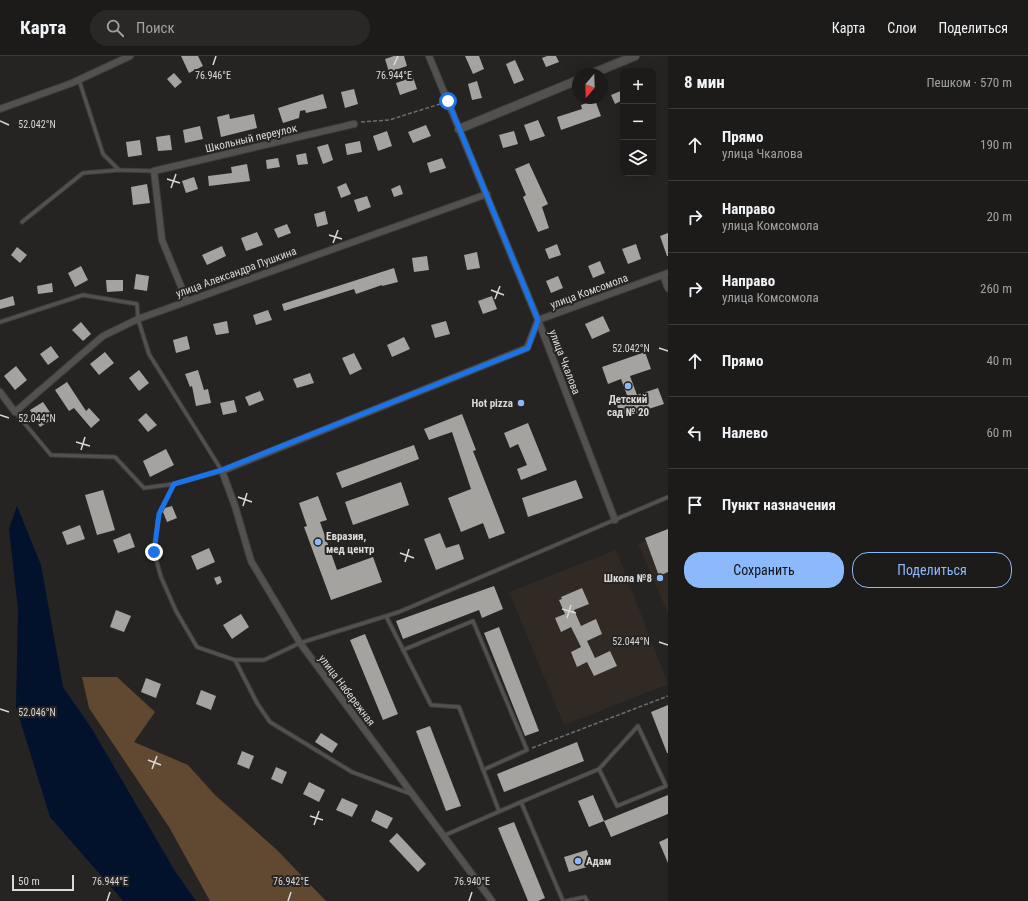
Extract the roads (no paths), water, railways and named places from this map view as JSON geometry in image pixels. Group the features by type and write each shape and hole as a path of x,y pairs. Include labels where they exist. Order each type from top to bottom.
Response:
{"street":[{"path":"0,109 79,80 130,56"},
{"name":"улица Чкалова","path":"429,56 538,320 615,520"},
{"path":"606,68 635,56"},
{"path":"459,129 572,82"},
{"name":"Школьный переулок","path":"154,171 354,124"},
{"path":"154,171 162,240 187,301"},
{"name":"улица Александра Пушкина","path":"15,412 103,336 138,320 187,301 487,194"},
{"path":"665,274 668,288"},
{"name":"улица Комсомола","path":"538,320 665,274"},
{"path":"222,470 528,348 538,320"},
{"path":"0,392 15,412"},
{"name":"улица Набережная","path":"222,470 235,506 251,561 300,643 492,901"}],"lane":[{"path":"79,80 103,154 120,170"},
{"path":"22,222 83,173 120,170 154,171"},
{"path":"0,322 84,295 137,304 138,320 149,354 222,470 174,484 144,488 115,457 51,455 15,412"},
{"path":"174,484 159,514 154,552 161,577 176,611 196,647 235,660 264,660 300,643 386,616 668,497"},
{"path":"386,616 430,705 459,707 499,811"},
{"path":"403,650 473,621 527,750 483,770"},
{"path":"235,660 257,703 270,722 352,772 413,795"},
{"path":"443,836 599,769 638,726 666,786 617,806 599,769"},
{"path":"521,802 564,901 585,897 587,901"}],"water":[{"path":"17,506 41,565 63,687 92,729 175,871 196,901 123,901 50,817 16,707 18,609 9,529"}],"place":[{"name":"Детский сад № 20","path":"628,386"},
{"name":"Hot pizza","path":"521,403"},
{"name":"Евразия, мед центр","path":"318,542"},
{"name":"Школа №8","path":"660,578"},
{"name":"Адам","path":"578,861"}]}
